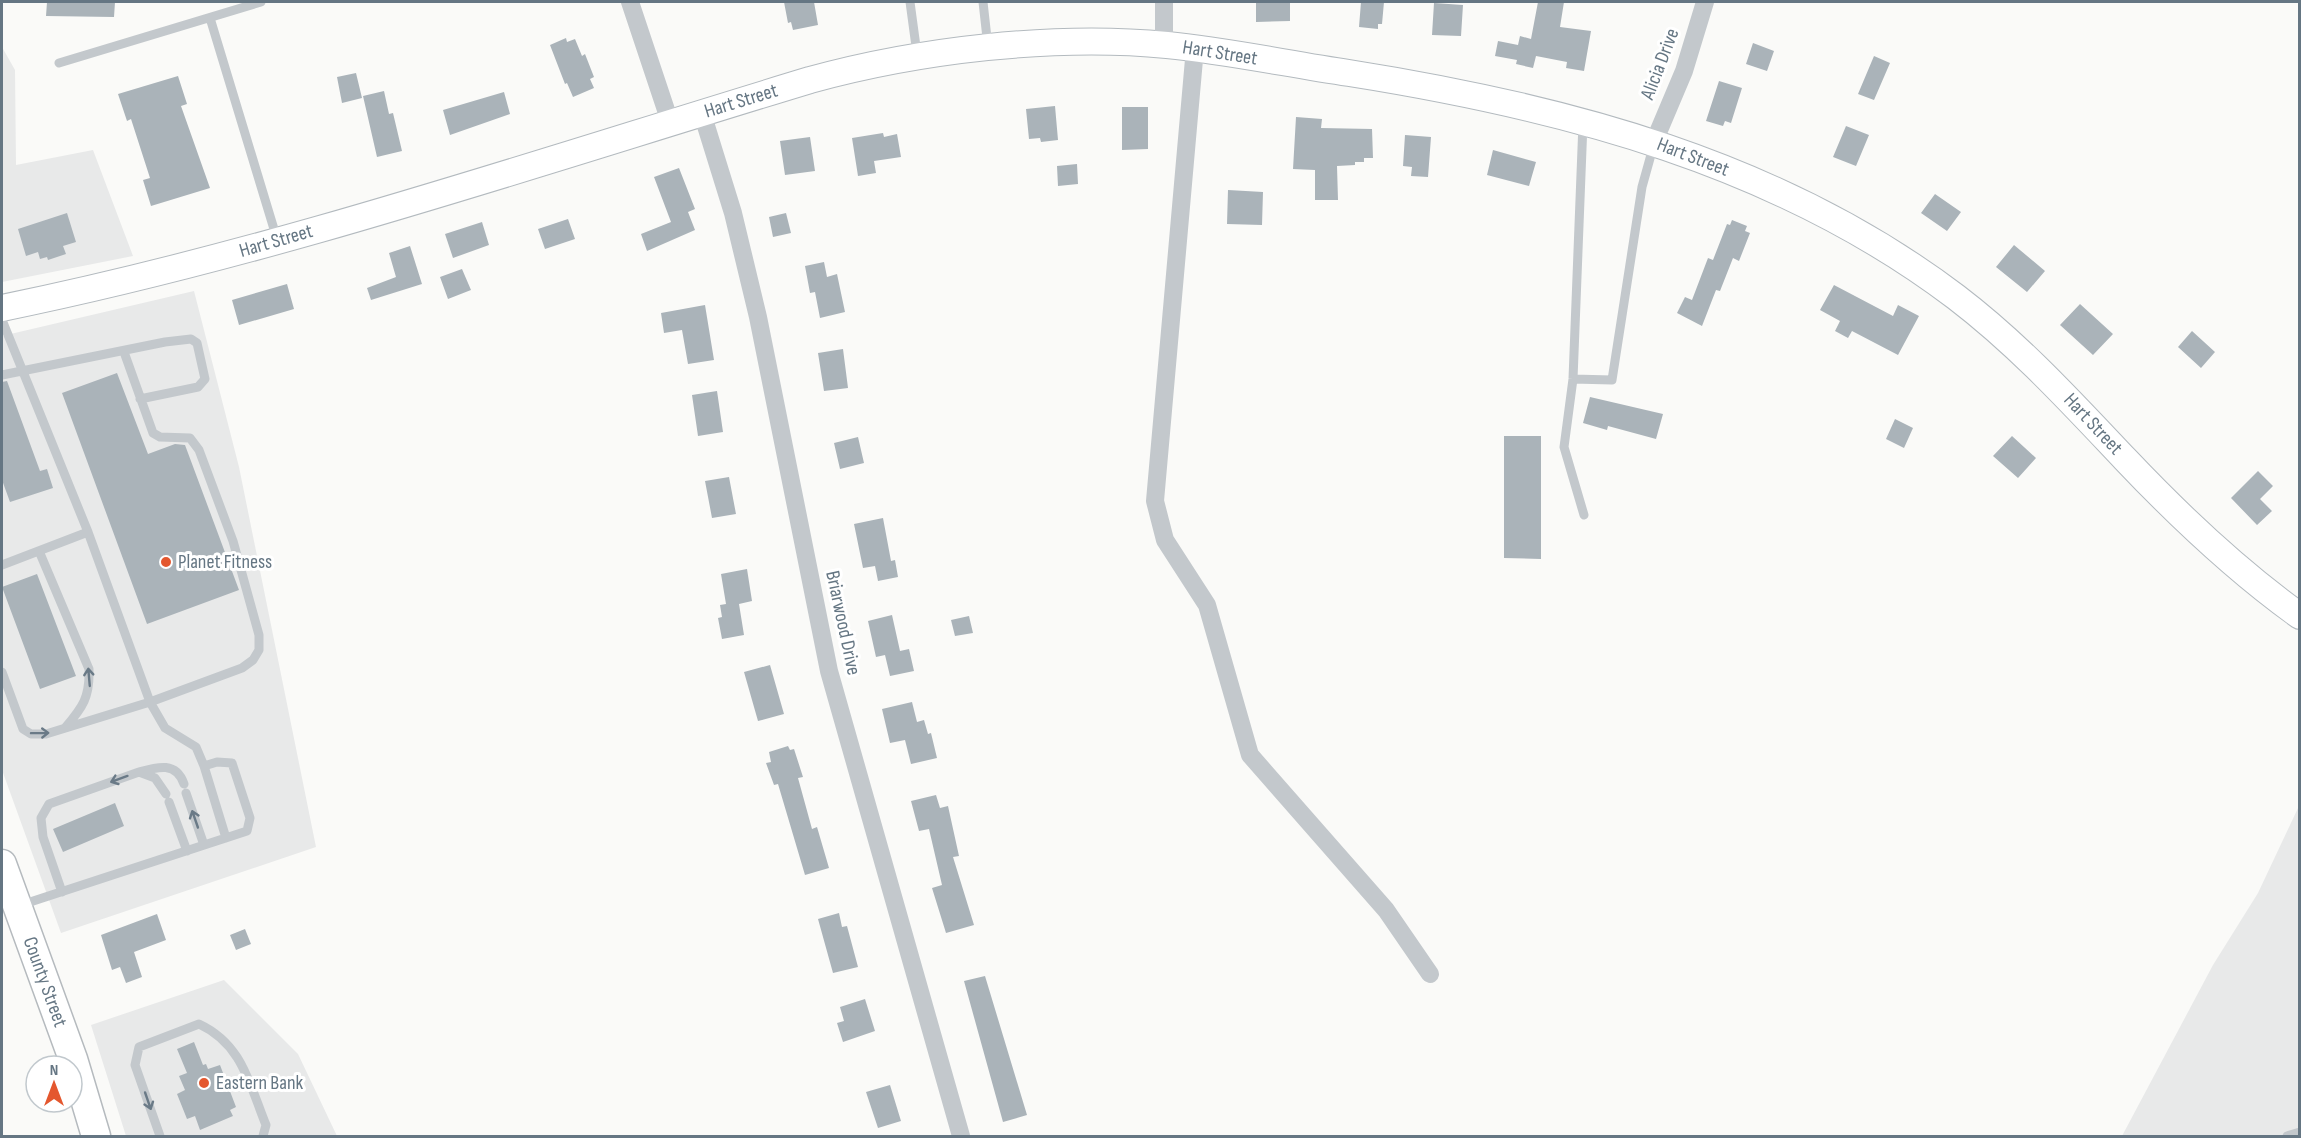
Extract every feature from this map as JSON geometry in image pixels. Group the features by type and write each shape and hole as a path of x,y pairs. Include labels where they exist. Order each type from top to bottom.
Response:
{"main road":[{"name":"County Street","path":"2,864 73,1059 96,1137"}],"street":[{"path":"630,2 670,123"},
{"path":"1164,2 1164,45"},
{"name":"Alicia Drive","path":"1654,142 1684,71 1705,2"},
{"name":"Hart Street","path":"2,308 132,280 278,242 848,70 917,56 1066,43 1195,48 1474,94 1584,120 1654,142 1798,201 1877,244 1954,296 2052,380 2163,497 2233,561 2300,616"},
{"path":"1195,48 1155,501 1157,511 1165,540 1207,605 1250,755 1386,910 1430,974"},
{"name":"Briarwood Drive","path":"702,113 733,213 758,317 829,670 961,1137"}],"lane":[{"path":"59,63 261,2"},
{"path":"910,2 917,56"},
{"path":"983,2 988,48"},
{"path":"210,18 278,242"},
{"path":"1584,120 1573,379 1564,447 1584,515"},
{"path":"1573,379 1612,380 1642,187 1654,142"},
{"path":"2,320 88,532 150,702 165,728 196,747 226,838"},
{"path":"2,375 191,339 197,343 205,378 203,383 198,387 140,399"},
{"path":"2,672 23,729 31,734 46,734 150,702 242,668 253,660 259,650 259,635 233,541 200,450 190,438 160,437 153,433 124,352"},
{"path":"2,565 88,532"},
{"path":"39,551 89,669 90,690 80,710 65,728"},
{"path":"17,907 247,831 250,818 232,763 217,762 204,766"},
{"path":"62,892 43,837 41,818 49,804 139,772 161,766 172,769 181,776 204,845"},
{"path":"139,772 155,778 167,798 187,851"},
{"path":"160,1137 135,1065 139,1047 199,1024 218,1032 237,1052 266,1125 263,1137"},
{"path":"2287,1137 2300,1132"}],"shaded area":[{"path":"2,47 15,70 16,165 93,150 133,256 2,282"},
{"path":"194,291 239,467 316,847 61,933 2,770 2,336"},
{"path":"2299,806 2299,1136 2122,1136 2213,965 2258,893"},
{"path":"224,980 298,1054 337,1136 126,1136 91,1025"}],"building":[{"path":"47,2 115,2 114,17 46,16"},
{"path":"784,2 814,2 818,25 793,30 791,22 788,23"},
{"path":"1256,2 1290,2 1290,21 1256,22"},
{"path":"1361,2 1384,2 1382,24 1378,24 1378,29 1359,27"},
{"path":"1538,2 1564,2 1560,27 1591,31 1584,71 1566,68 1567,62 1536,56 1533,68 1516,64 1517,60 1495,56 1498,41 1518,45 1520,36 1531,39"},
{"path":"1434,3 1463,5 1461,36 1432,35"},
{"path":"566,38 567,42 575,39 582,56 585,54 594,77 590,79 594,88 573,97 567,83 565,84 550,45"},
{"path":"1753,43 1774,51 1767,71 1746,64"},
{"path":"1874,56 1890,63 1874,100 1858,94"},
{"path":"356,73 362,98 342,103 337,77"},
{"path":"178,76 187,104 181,106 210,188 151,206 143,180 150,178 131,119 127,121 118,94"},
{"path":"1719,81 1742,88 1731,123 1725,121 1723,126 1706,121"},
{"path":"384,91 389,114 393,113 402,151 377,157 363,96"},
{"path":"504,92 510,114 450,135 443,110"},
{"path":"1055,106 1058,140 1041,142 1040,138 1029,139 1026,109"},
{"path":"1122,107 1148,107 1148,149 1122,150"},
{"path":"1296,117 1322,119 1321,128 1372,129 1373,158 1364,158 1364,162 1355,162 1355,165 1337,166 1338,200 1315,200 1315,170 1293,169"},
{"path":"1846,126 1869,135 1856,166 1833,157"},
{"path":"883,133 884,137 897,134 901,157 874,161 876,173 858,176 852,138"},
{"path":"1405,135 1431,137 1428,177 1411,176 1412,167 1403,166"},
{"path":"810,137 815,171 785,175 780,141"},
{"path":"1493,150 1536,162 1529,186 1487,175"},
{"path":"1077,164 1078,184 1058,186 1057,166"},
{"path":"679,168 695,209 688,212 695,230 647,251 641,234 671,222 654,177"},
{"path":"1228,190 1263,192 1262,225 1227,224"},
{"path":"1935,194 1961,212 1947,231 1921,213"},
{"path":"67,213 76,242 63,246 66,254 48,260 47,257 40,259 38,252 26,256 18,229"},
{"path":"786,213 791,233 773,237 769,217"},
{"path":"568,219 575,239 545,249 538,229"},
{"path":"1732,220 1747,226 1745,231 1750,233 1739,261 1733,258 1720,291 1716,290 1702,326 1677,313 1685,297 1692,300 1708,258 1713,260 1727,224 1730,225"},
{"path":"482,222 489,245 453,258 445,234"},
{"path":"2014,245 2045,271 2027,292 1996,267"},
{"path":"410,246 422,284 371,300 367,288 396,277 389,253"},
{"path":"824,262 827,277 837,274 845,312 820,318 815,292 810,293 805,266"},
{"path":"462,269 471,290 448,299 440,277"},
{"path":"287,284 294,309 239,325 232,300"},
{"path":"1834,285 1893,316 1898,305 1919,316 1898,355 1852,331 1848,338 1835,331 1840,321 1820,310"},
{"path":"2080,304 2113,334 2093,355 2060,325"},
{"path":"705,305 714,360 688,364 682,330 664,333 661,313"},
{"path":"2192,331 2215,352 2201,368 2178,347"},
{"path":"843,349 848,388 824,391 818,353"},
{"path":"117,373 148,454 175,444 185,445 239,590 147,624 62,393"},
{"path":"7,381 40,471 47,469 53,488 10,502 2,480 2,382"},
{"path":"717,391 723,432 698,436 692,395"},
{"path":"1590,397 1663,414 1656,439 1608,426 1607,430 1583,423"},
{"path":"1895,419 1913,428 1904,448 1886,439"},
{"path":"1504,436 1541,436 1541,559 1504,558"},
{"path":"2012,436 2036,458 2018,478 1993,456"},
{"path":"858,437 864,463 840,469 834,443"},
{"path":"2258,471 2273,486 2260,499 2272,511 2257,525 2231,498"},
{"path":"729,477 736,514 712,518 705,481"},
{"path":"883,518 891,561 895,560 898,577 878,581 875,566 863,568 854,524"},
{"path":"747,569 752,601 739,604 744,635 722,639 718,618 722,617 720,605 726,604 721,574"},
{"path":"37,574 76,676 40,689 2,587"},
{"path":"892,615 900,651 909,649 914,671 890,676 885,655 876,657 868,621"},
{"path":"969,616 973,633 955,636 951,620"},
{"path":"770,665 784,714 758,721 744,672"},
{"path":"912,702 917,722 924,720 928,734 931,733 937,758 911,764 905,740 890,743 882,709"},
{"path":"788,746 790,750 794,749 803,777 798,778 812,829 817,827 829,868 805,875 778,784 774,785 766,763 771,762 769,752"},
{"path":"936,795 940,808 948,806 959,856 953,857 974,925 946,933 932,888 942,885 929,829 919,831 911,801"},
{"path":"115,803 124,826 63,852 53,829"},
{"path":"839,913 842,927 847,926 858,967 833,973 818,919"},
{"path":"157,914 166,940 134,952 142,977 126,983 120,967 112,970 101,935"},
{"path":"245,929 251,944 236,950 230,935"},
{"path":"985,976 1027,1115 1003,1122 964,981"},
{"path":"865,999 875,1031 843,1042 837,1023 844,1021 840,1007"},
{"name":"Eastern Bank","path":"194,1042 203,1065 206,1064 208,1069 220,1065 236,1107 230,1110 233,1116 200,1130 195,1116 187,1119 177,1094 185,1090 179,1076 187,1073 177,1049"},
{"path":"890,1085 901,1121 878,1128 866,1092"}],"place":[{"name":"Planet Fitness","path":"166,562"},
{"name":"Eastern Bank","path":"204,1083"}]}
